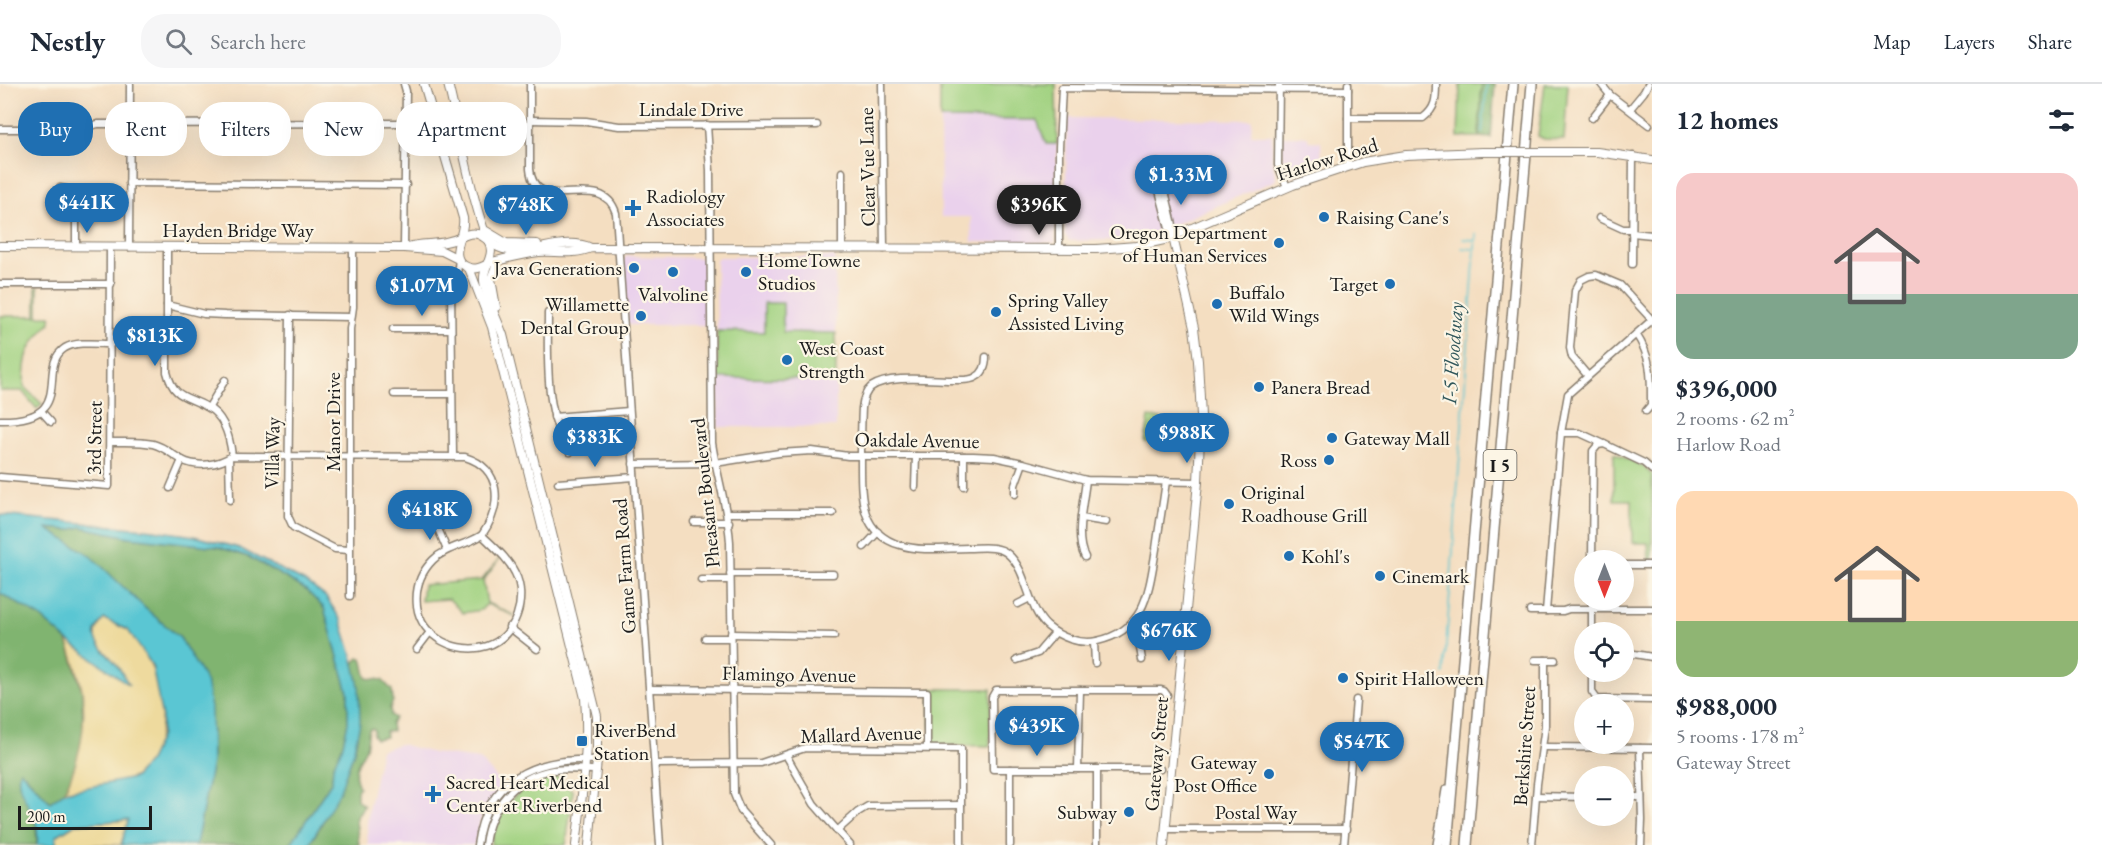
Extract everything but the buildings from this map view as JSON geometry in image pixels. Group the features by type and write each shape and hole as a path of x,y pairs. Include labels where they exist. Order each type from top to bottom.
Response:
{"highway":[{"name":"I 5","path":"1447,845 1512,84"},
{"name":"I 5","path":"1467,845 1532,84"},
{"path":"1438,845 1446,792 1455,759"}],"main road":[{"path":"424,84 463,218 464,228 457,247 459,260 469,268 492,327 585,698 586,759 576,845"},
{"path":"448,84 474,199 492,252 484,279 503,335 594,696 597,716 597,760 589,845"},
{"name":"Harlow Road","path":"618,248 1125,248 1173,237 1287,187 1347,167 1406,155 1597,152 1652,159"},
{"path":"484,230 506,243 559,245"},
{"name":"Hayden Bridge Way","path":"404,248 418,244 447,243 474,233 480,234 505,250 559,245 618,248"},
{"name":"Gateway Street","path":"1164,845 1198,482 1201,416 1198,361 1191,311 1173,237"},
{"name":"Hayden Bridge Way","path":"0,246 404,248 442,250 459,260"},
{"name":"Hayden Bridge Way","path":"469,268 478,268 529,254 584,251 591,248"},
{"path":"497,317 491,279 498,261"}],"street":[{"path":"130,84 130,102"},
{"path":"404,84 406,102"},
{"path":"530,120 531,84"},
{"name":"Clear Vue Lane","path":"882,84 884,249"},
{"path":"1348,118 1423,117 1429,113 1435,103 1436,84"},
{"path":"1601,84 1610,95 1649,125"},
{"path":"1630,110 1648,84"},
{"path":"1059,249 1059,147 1062,88 1091,86 1348,87 1347,167"},
{"path":"1279,87 1278,165 1287,187"},
{"path":"1592,118 1610,95"},
{"name":"Lindale Drive","path":"530,120 586,121 619,126 817,125"},
{"name":"Game Farm Road","path":"530,120 530,171 535,187 551,193 604,195 611,201 616,213 660,845"},
{"path":"187,124 396,123"},
{"path":"0,129 78,129 105,124"},
{"name":"Pheasant Boulevard","path":"707,125 710,170 712,443 729,522 733,764 736,802 771,845"},
{"path":"129,156 129,247"},
{"path":"404,248 406,156"},
{"path":"1632,264 1633,156"},
{"path":"842,172 842,249"},
{"name":"Gateway Street","path":"1159,178 1174,229 1173,237"},
{"path":"129,183 406,184"},
{"path":"60,188 74,192 76,198 76,246"},
{"path":"1599,218 1623,229 1652,235"},
{"name":"3rd Street","path":"0,477 110,486 110,247"},
{"path":"167,247 167,372 170,384 179,395 209,407 220,418 227,430 230,457 230,500"},
{"name":"Manor Drive","path":"350,596 353,247"},
{"path":"453,456 451,289 459,260"},
{"path":"457,273 469,268"},
{"path":"1546,611 1561,433 1568,394 1652,320 1620,285 1596,275 1581,280 1575,291 1570,348 1572,356 1588,376"},
{"path":"0,284 111,284"},
{"path":"167,305 204,314 351,316"},
{"path":"548,313 554,417 561,440 570,452"},
{"name":"Villa Way","path":"290,315 288,516 293,527 335,549 349,550"},
{"path":"393,329 450,329"},
{"path":"1636,334 1647,346 1651,359 1651,405 1646,411"},
{"path":"0,420 27,419 40,411 52,389 56,358 64,349 75,344 111,344"},
{"path":"986,357 983,372 969,380 893,380 880,382 869,388 861,408 862,500 870,522 889,541 915,548 991,548 1006,552 1016,564 1030,598 1044,623 1055,633 1079,641 1094,642 1120,633 1140,612 1149,591 1166,481"},
{"path":"209,407 225,380"},
{"path":"394,394 451,394"},
{"path":"40,411 51,422"},
{"path":"554,417 629,411"},
{"path":"1561,433 1580,433 1646,464 1652,470"},
{"path":"111,442 141,442 154,445 182,460 195,464 208,464 230,457 289,456 453,456 478,461 487,468 493,478 496,496 492,521 482,535 471,542 447,550 435,558 425,570 417,588 421,621 442,642 458,647 473,649 490,645 501,638 516,618 521,603 520,587 515,572 505,558 482,535"},
{"path":"1592,550 1592,452 1597,446 1604,444"},
{"name":"Oakdale Avenue","path":"633,464 715,463 779,453 812,452 861,456 964,456 1023,463 1086,480 1198,482"},
{"path":"915,487 916,456"},
{"path":"964,456 964,486"},
{"path":"170,488 182,460"},
{"path":"1015,494 1015,485 1023,463"},
{"path":"558,483 634,477"},
{"path":"1085,557 1081,550 1081,518 1086,480"},
{"path":"727,513 832,513"},
{"path":"1081,518 1106,522"},
{"path":"694,522 729,522"},
{"path":"417,523 432,524 439,531 447,550"},
{"path":"864,547 878,532"},
{"path":"1634,565 1652,565"},
{"path":"700,580 833,574"},
{"path":"1018,604 1030,598"},
{"path":"1634,609 1652,609"},
{"path":"1530,611 1574,610"},
{"path":"1130,625 1139,641 1142,660"},
{"path":"509,627 537,649"},
{"path":"417,649 430,632"},
{"path":"1017,660 1038,653 1055,633"},
{"path":"705,638 834,636"},
{"path":"1094,642 1095,663"},
{"path":"1634,654 1652,657"},
{"path":"1535,660 1545,660"},
{"name":"Berkshire Street","path":"1532,845 1546,717 1545,660 1555,660"},
{"path":"1592,682 1592,693 1597,699 1652,700"},
{"name":"Flamingo Avenue","path":"650,689 927,692 927,748"},
{"path":"1160,769 993,769 992,697 996,690 1161,690 1167,695"},
{"path":"1078,769 1080,690"},
{"path":"1344,845 1356,700"},
{"path":"1543,747 1652,748"},
{"name":"Mallard Avenue","path":"655,764 761,763 805,748 961,749 961,805"},
{"path":"1640,748 1641,845"},
{"path":"786,755 814,804 850,845"},
{"path":"477,845 487,810 500,790 517,775 539,765 560,760 597,760"},
{"path":"1010,769 1010,845"},
{"path":"1097,769 1097,845"},
{"path":"485,845 492,815 514,788 531,777 553,770 596,770"},
{"path":"1536,796 1574,796"},
{"path":"1634,797 1641,797"},
{"path":"837,831 868,806 961,805 961,845"},
{"name":"Postal Way","path":"1166,829 1346,829"}],"shaded area":[{"path":"1067,118 1252,120 1251,135 1272,135 1272,160 1276,180 1159,231 1119,240 1069,241 1065,235"},
{"path":"940,119 1037,120 1046,144 1057,144 1055,243 972,242 971,217 941,217"},
{"path":"1282,136 1308,136 1308,141 1321,142 1322,166 1289,175 1282,158"},
{"path":"627,256 703,258 705,325 628,325 623,260"},
{"path":"719,257 835,257 836,333 783,332 783,303 765,332 717,331 716,261"},
{"path":"718,378 836,379 836,427 718,427"},
{"name":"Sacred Heart Medical Center at Riverbend","path":"400,744 433,753 479,759 494,775 501,787 481,819 474,845 368,845 369,806 381,750"}],"green space":[{"path":"940,84 1056,84 1057,144 1046,144 1037,120 940,119"},
{"path":"1460,84 1482,84 1479,137 1458,137"},
{"path":"1482,84 1495,84 1491,138 1479,137"},
{"path":"1545,84 1568,84 1564,140 1544,139 1538,136"},
{"path":"36,287 38,287 38,316 51,316 51,322 32,344 26,358 24,387 42,404 37,409 22,391 0,391 0,316 36,316"},
{"path":"764,303 783,303 783,332 836,333 836,379 718,378 717,331 764,332"},
{"path":"1149,417 1161,419 1157,444 1145,442"},
{"path":"1614,453 1643,466 1652,475 1652,562 1649,562 1648,543 1632,543 1632,500 1614,500"},
{"path":"81,527 129,537 219,547 249,557 306,590 324,608 348,692 348,723 342,748 333,766 332,781 290,845 196,845 212,762 212,732 205,681 180,638 65,540 44,528 69,530"},
{"path":"500,558 483,581 487,603 515,616 487,604 481,610 463,613 449,599 421,601 423,585 482,580"},
{"path":"0,593 39,616 67,640 82,690 83,729 80,754 74,773 64,792 50,802 27,777 30,809 36,823 37,845 0,845"},
{"path":"362,658 367,678 382,680 392,690 393,701 390,708 391,715 395,718 391,724 392,731 385,732 386,737 376,739 373,735 374,730 372,728 369,730 366,748 356,767 359,787 357,800 364,806 356,821 359,845 309,845 338,792 355,748 358,719 354,663"},
{"path":"930,689 991,689 990,746 931,745"},
{"path":"557,777 573,791 566,845 491,845 498,820 512,799 532,784"}],"sand":[{"path":"104,619 121,625 129,631 141,646 150,664 161,704 161,724 157,744 148,761 130,779 64,792 78,755 84,717 81,684 67,640 128,684 96,637 96,632"},
{"path":"129,820 121,845 56,845 56,836 75,824"}],"water":[{"path":"0,515 194,536 239,548 307,583 326,597 341,620 352,655 359,686 360,723 353,754 339,793 309,845 290,845 332,781 333,766 342,748 348,723 348,692 324,608 306,590 290,580 249,557 219,547 129,537 81,527 69,530 46,528 90,555 180,638 206,681 211,708 212,762 196,845 121,845 128,820 75,824 56,836 56,845 37,845 37,826 19,783 20,770 50,802 64,792 134,778 149,761 161,735 162,718 152,665 128,630 104,619 98,626 96,638 129,685 67,640 39,616 0,593"}],"waterway":[{"name":"I-5 Floodway","path":"1482,132 1487,84"},
{"name":"I-5 Floodway","path":"1444,674 1476,234"},
{"name":"I-5 Floodway","path":"1463,239 1474,240"},
{"name":"I-5 Floodway","path":"1462,248 1473,249"}],"place":[{"name":"Radiology Associates","path":"633,208"},
{"name":"Raising Cane's","path":"1324,217"},
{"name":"Oregon Department of Human Services","path":"1279,243"},
{"name":"Java Generations","path":"634,268"},
{"name":"Valvoline","path":"673,272"},
{"name":"HomeTowne Studios","path":"746,272"},
{"name":"Target","path":"1390,284"},
{"name":"Buffalo Wild Wings","path":"1217,304"},
{"name":"Spring Valley Assisted Living","path":"996,312"},
{"name":"Willamette Dental Group","path":"641,316"},
{"name":"West Coast Strength","path":"787,360"},
{"name":"Panera Bread","path":"1259,387"},
{"name":"Gateway Mall","path":"1332,438"},
{"name":"Ross","path":"1329,460"},
{"name":"Original Roadhouse Grill","path":"1229,504"},
{"name":"Kohl's","path":"1289,556"},
{"name":"Cinemark","path":"1380,576"},
{"name":"Spirit Halloween","path":"1343,678"},
{"name":"RiverBend Station","path":"582,741"},
{"name":"Gateway Post Office","path":"1269,774"},
{"name":"Sacred Heart Medical Center at Riverbend","path":"433,794"},
{"name":"Subway","path":"1129,812"}]}
